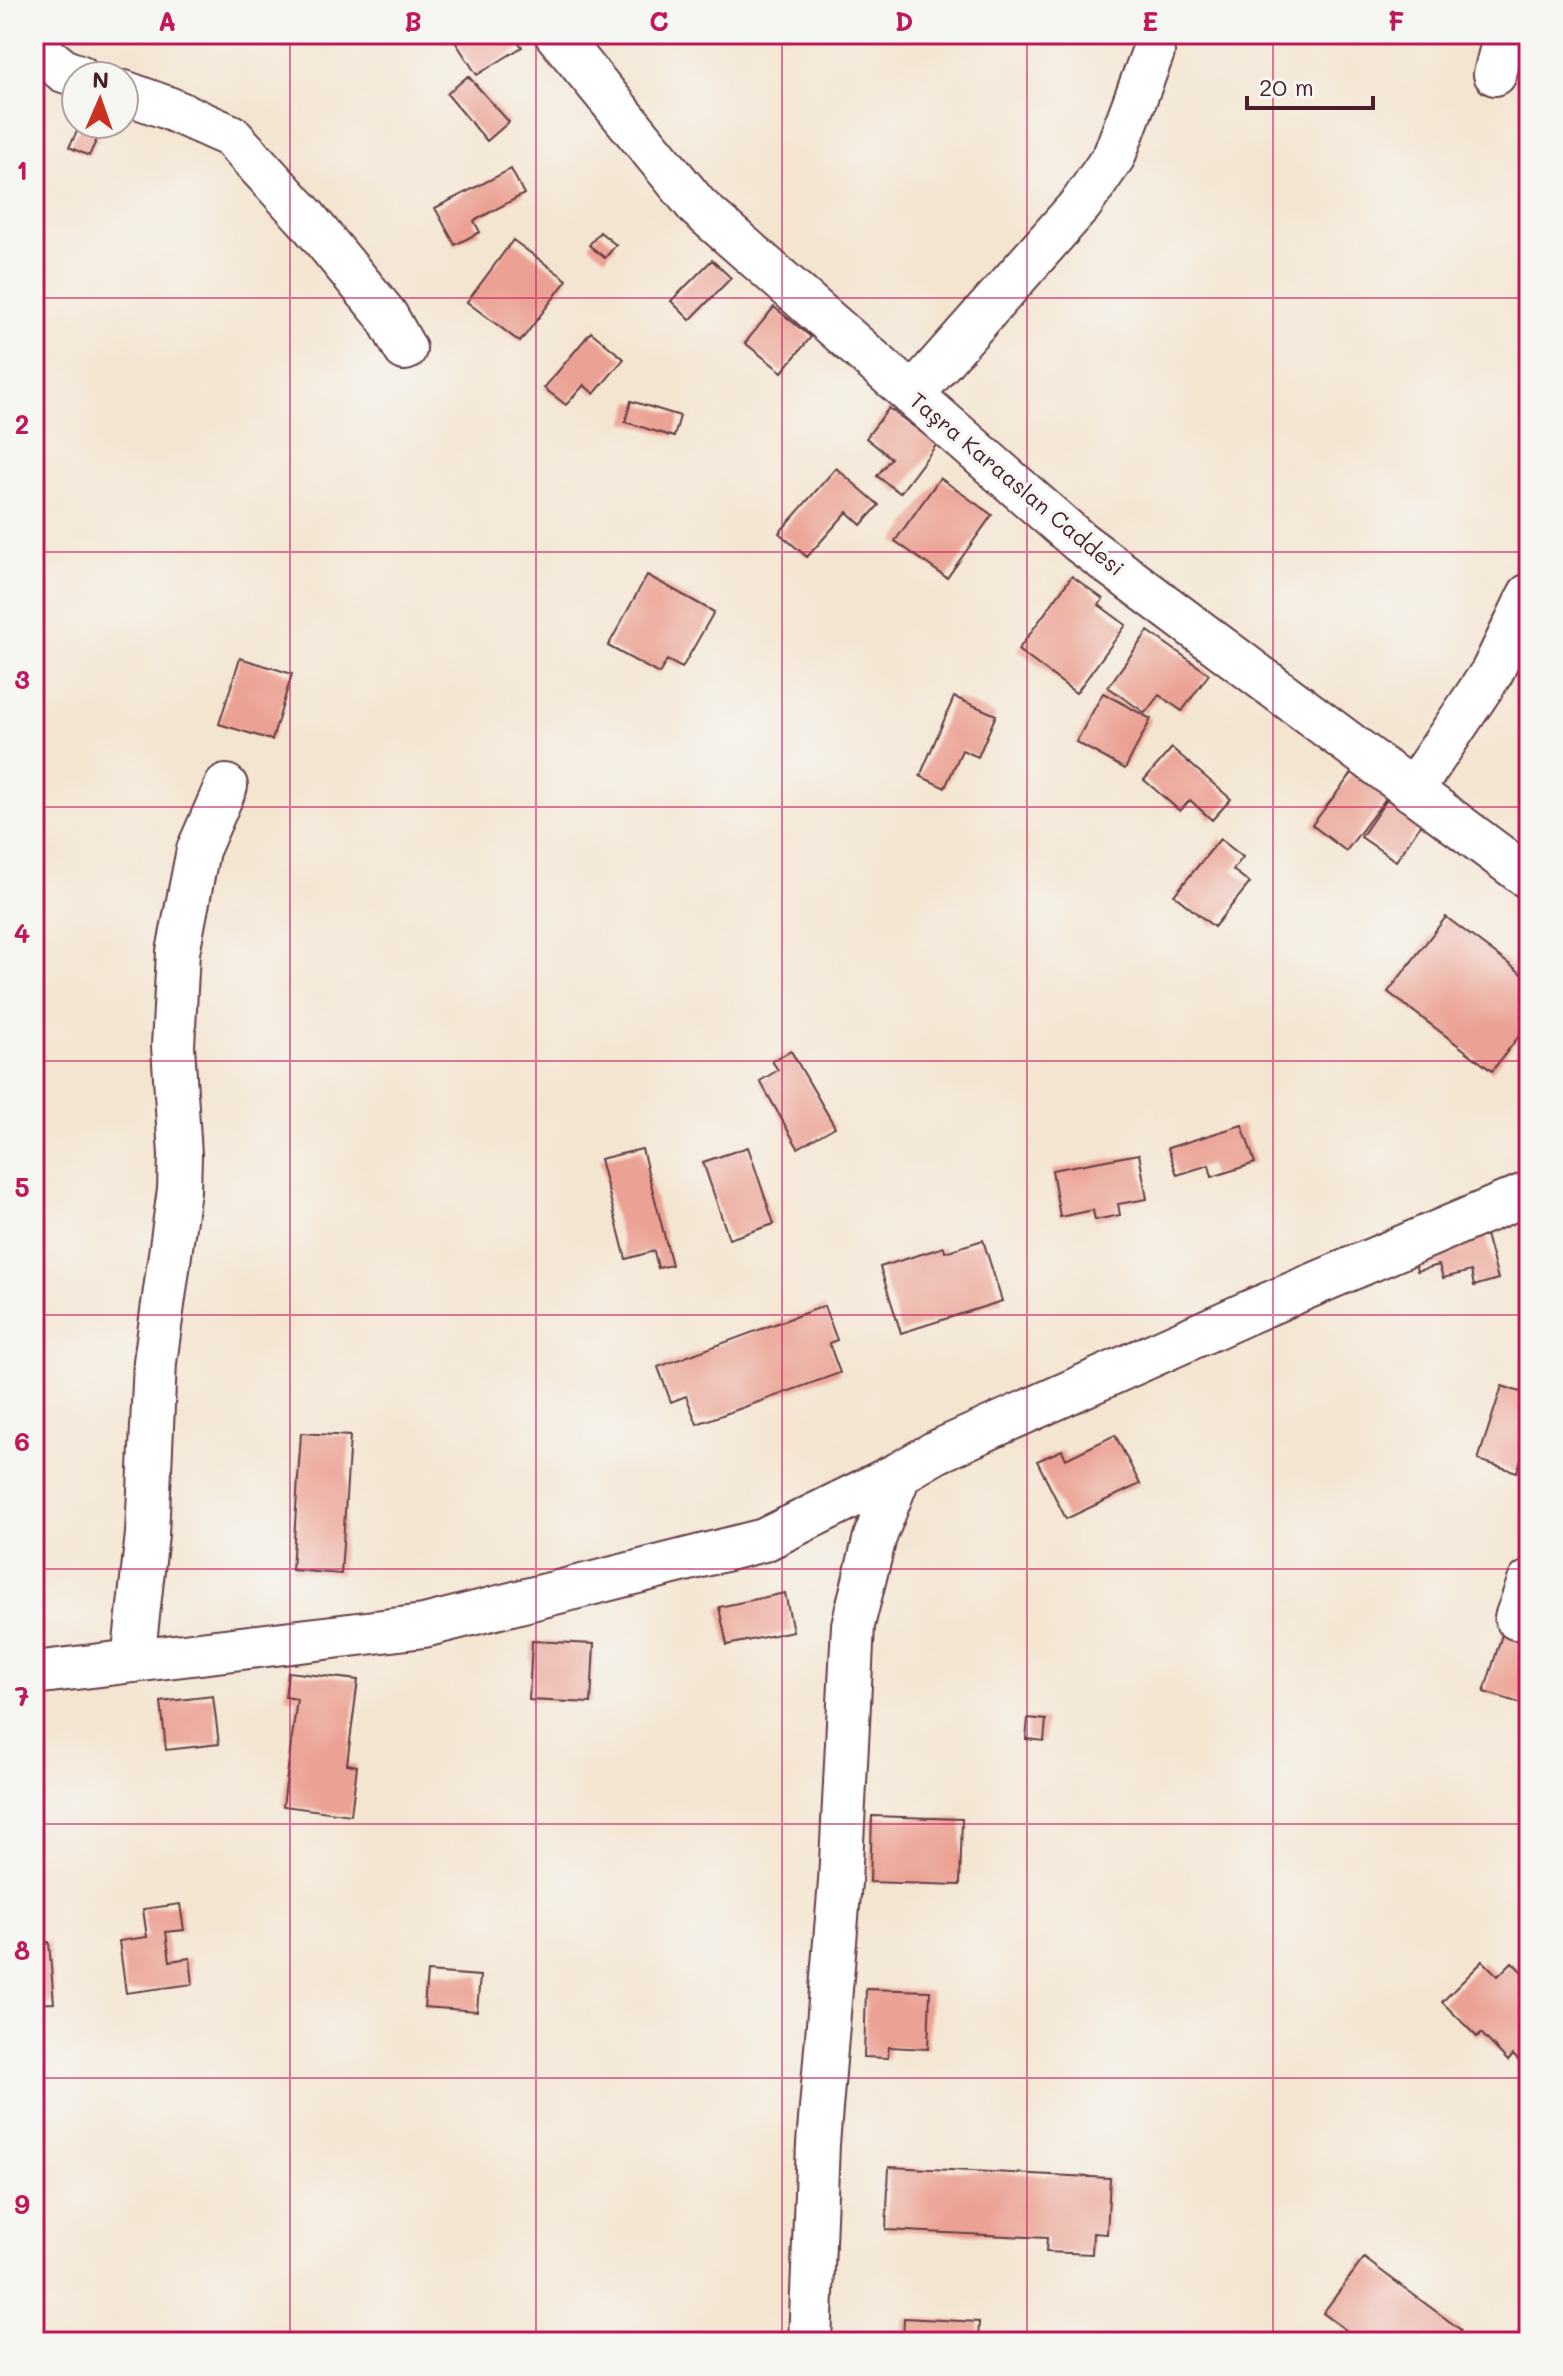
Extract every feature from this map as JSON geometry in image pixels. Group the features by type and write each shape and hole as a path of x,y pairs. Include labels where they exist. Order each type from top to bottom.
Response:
{"street":[{"name":"Taşra Karaaslan Caddesi","path":"556,34 698,207 1080,542 1529,878"},
{"path":"1495,74 1505,34"},
{"path":"34,47 60,68"},
{"path":"912,395 1081,204 1114,156 1153,52"},
{"path":"140,98 231,136 307,219 386,315 405,349"},
{"path":"1412,791 1492,672 1529,595"},
{"path":"133,1661 147,1534 155,1362 179,1190 180,1155 173,1046 178,952 198,850 226,786"},
{"path":"34,1673 424,1626 764,1540 936,1452 1233,1319 1527,1200"},
{"path":"810,2342 818,2144 840,1882 853,1625 875,1537 900,1473"}],"building":[{"path":"450,34 513,34 522,47 477,75"},
{"path":"468,76 509,122 487,141 447,94"},
{"path":"73,140 96,140 89,156 69,147"},
{"path":"511,169 524,194 474,221 480,232 455,245 435,208"},
{"path":"600,232 616,245 605,258 589,245"},
{"path":"513,240 567,280 520,342 467,302"},
{"path":"712,260 731,278 690,320 671,301"},
{"path":"774,307 811,337 782,372 745,343"},
{"path":"591,332 624,359 594,394 584,385 566,405 544,388"},
{"path":"631,401 680,416 674,437 625,422"},
{"path":"889,408 937,444 900,493 877,476 891,458 866,438"},
{"path":"836,468 879,505 861,525 847,512 807,557 779,533"},
{"path":"940,478 992,515 947,578 895,541"},
{"path":"647,575 714,612 682,668 667,660 659,674 608,646"},
{"path":"1072,576 1103,599 1099,605 1126,625 1076,693 1018,650"},
{"path":"1148,631 1209,674 1182,711 1159,695 1145,713 1108,687"},
{"path":"240,658 292,674 272,740 219,724"},
{"path":"1103,693 1151,719 1125,769 1076,742"},
{"path":"954,697 996,715 978,757 962,750 945,788 920,776"},
{"path":"1172,748 1231,799 1212,820 1190,800 1180,811 1144,780"},
{"path":"1353,772 1387,797 1346,851 1312,825"},
{"path":"1388,798 1423,821 1396,861 1361,837"},
{"path":"1220,839 1243,857 1233,870 1250,883 1214,927 1174,895"},
{"path":"1446,917 1529,979 1529,1023 1492,1071 1388,992"},
{"path":"791,1051 835,1127 798,1148 760,1081 778,1070 772,1061"},
{"path":"1242,1125 1255,1163 1212,1177 1209,1165 1177,1175 1168,1148"},
{"path":"748,1147 774,1224 729,1239 703,1162"},
{"path":"642,1149 672,1265 658,1268 654,1251 626,1259 600,1159"},
{"path":"1139,1154 1147,1199 1118,1204 1120,1215 1095,1220 1093,1210 1060,1217 1052,1170"},
{"path":"1484,1227 1498,1279 1474,1286 1471,1271 1443,1278 1439,1265 1417,1271 1411,1247"},
{"path":"983,1240 1002,1301 901,1333 880,1267 944,1247 945,1252"},
{"path":"824,1306 837,1340 829,1343 840,1373 697,1424 686,1396 671,1402 658,1367"},
{"path":"1502,1386 1529,1395 1519,1426 1529,1430 1529,1434 1517,1472 1478,1460"},
{"path":"301,1433 350,1436 341,1574 292,1570"},
{"path":"1115,1435 1140,1484 1066,1519 1037,1461 1062,1450 1066,1459"},
{"path":"785,1593 793,1631 727,1645 719,1607"},
{"path":"1505,1625 1529,1632 1529,1706 1484,1692"},
{"path":"532,1641 594,1644 591,1703 529,1700"},
{"path":"288,1672 358,1680 347,1764 357,1766 351,1815 283,1806 297,1699 285,1697"},
{"path":"213,1696 219,1744 166,1750 161,1702"},
{"path":"1028,1718 1046,1720 1044,1741 1026,1739"},
{"path":"872,1816 962,1819 960,1885 870,1882"},
{"path":"180,1904 184,1930 166,1932 170,1961 190,1958 193,1984 126,1993 119,1941 147,1937 143,1909"},
{"path":"49,1942 54,2003 34,2004 34,1943"},
{"path":"1483,1961 1498,1976 1512,1962 1529,1979 1529,2071 1513,2055 1508,2061 1481,2033 1477,2037 1442,2002"},
{"path":"427,1972 480,1976 477,2011 424,2007"},
{"path":"866,1989 930,1991 928,2049 889,2047 888,2058 864,2057"},
{"path":"889,2167 1110,2178 1107,2234 1093,2233 1092,2254 1046,2252 1047,2238 886,2230"},
{"path":"1364,2258 1461,2330 1453,2342 1362,2342 1323,2313"},
{"path":"904,2318 979,2322 978,2342 903,2342"}]}
